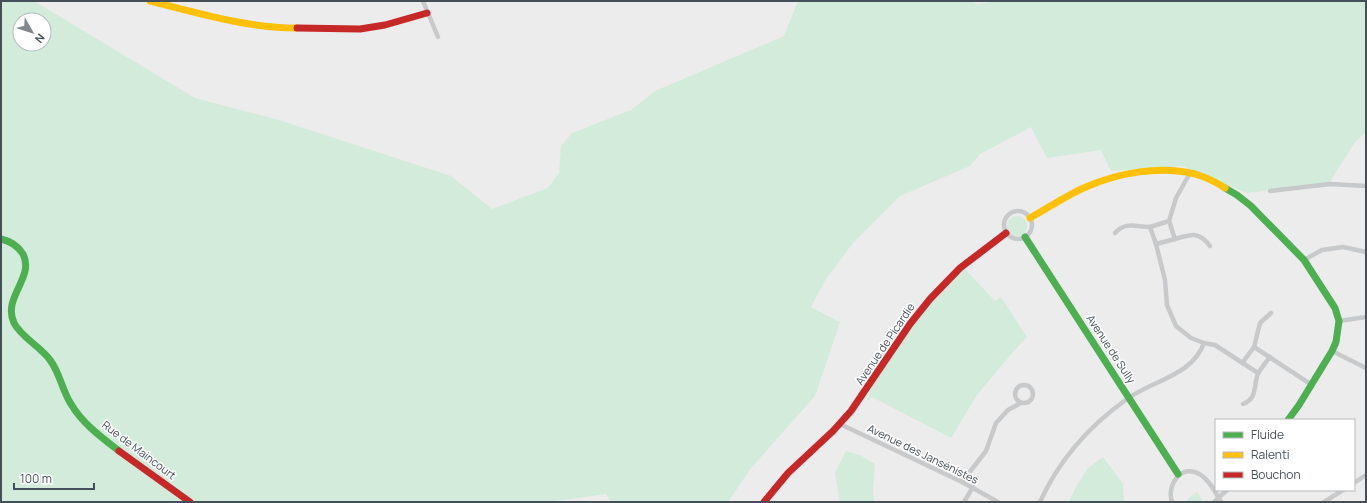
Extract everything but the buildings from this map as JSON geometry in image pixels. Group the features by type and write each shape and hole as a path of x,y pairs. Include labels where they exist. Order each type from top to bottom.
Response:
{"street":[{"path":"150,1 254,25 279,28 360,29 385,25 427,13"},
{"path":"423,1 438,37"},
{"path":"1030,218 1076,191 1103,180 1150,171 1175,171 1190,173 1215,182 1237,195 1251,206 1304,260 1335,308 1340,321 1336,342 1332,351 1312,385 1289,419"},
{"path":"1175,239 1169,221 1176,198 1190,173"},
{"path":"1270,191 1330,184 1366,186"},
{"path":"1012,212 1020,212 1030,218 1030,231 1025,237 1017,239 1006,233 1004,225 1006,218 1012,212"},
{"path":"1115,233 1121,226 1129,225 1150,227 1169,221"},
{"path":"1150,227 1165,280 1167,305 1176,326 1191,338 1204,344 1215,345 1258,373"},
{"name":"Avenue de Picardie","path":"764,502 780,481 840,424 870,386 922,308 943,284 974,256 1006,233"},
{"path":"1156,244 1192,234 1204,238 1210,246"},
{"name":"Avenue de Sully","path":"1025,237 1178,474"},
{"name":"Rue de Maincourt","path":"1,239 13,243 18,247 26,259 26,268 8,301 7,307 9,315 20,330 44,352 51,361 73,408 96,433 190,502"},
{"path":"1304,260 1322,250 1343,247 1366,252"},
{"path":"1243,362 1254,347 1260,323 1271,313"},
{"path":"1340,321 1366,317"},
{"path":"1040,502 1057,471 1069,453 1084,435 1129,397 1187,367 1200,353 1204,344"},
{"path":"1254,347 1312,385"},
{"path":"1332,351 1366,368"},
{"path":"1243,404 1252,398 1255,391 1255,383 1258,373 1270,357"},
{"path":"962,482 986,451 996,423 1008,410 1021,403 1027,402 1032,398 1033,392 1027,385 1021,385 1015,391 1016,400 1021,403"},
{"name":"Avenue des Jansénistes","path":"840,424 973,487 998,502"},
{"path":"1172,502 1170,490 1178,474 1186,472 1200,474 1206,479 1220,500"},
{"path":"1355,482 1366,475"},
{"path":"964,502 973,487"},
{"path":"1214,502 1220,500 1227,491"},
{"path":"1324,502 1341,491"}],"green space":[{"path":"1,1 34,1 195,98 279,120 451,176 492,209 548,188 559,173 561,146 572,133 631,110 655,91 784,36 798,1 971,1 977,4 996,1 1366,1 1366,132 1355,142 1329,183 1247,193 1182,166 1111,171 1101,150 1047,158 1031,127 980,154 970,166 900,196 853,243 826,279 811,307 840,322 815,396 751,468 728,502 611,502 606,494 548,502 1,502"},
{"path":"1017,216 1024,219 1027,226 1024,233 1017,236 1010,233 1007,226 1010,219"},
{"path":"963,267 995,301 1001,297 1027,337 977,395 951,438 872,397 868,401 867,400 873,385 918,315"},
{"path":"846,451 860,455 875,464 873,490 874,502 840,502 835,473"},
{"path":"1103,457 1123,484 1124,502 1069,502 1076,487 1088,468"},
{"path":"1197,492 1202,500 1199,502 1189,502 1187,499"}],"traffic: fast":[{"path":"1225,188 1251,206 1304,260 1335,308 1339,321 1336,342 1332,351 1289,419"},
{"path":"1025,237 1178,474"},
{"path":"1,239 16,246 23,254 26,263 25,271 12,305 11,314 14,323 21,333 50,360 75,411 92,429 119,451"}],"traffic: slow":[{"path":"150,1 241,23 297,28"},
{"path":"1030,218 1079,190 1098,182 1125,174 1154,170 1182,171 1203,177 1225,188"}],"traffic: jam":[{"path":"297,28 360,29 385,25 427,13"},
{"path":"764,502 788,473 833,431 851,411 910,324 930,299 960,268 1006,233"},
{"path":"119,451 190,502"}]}
